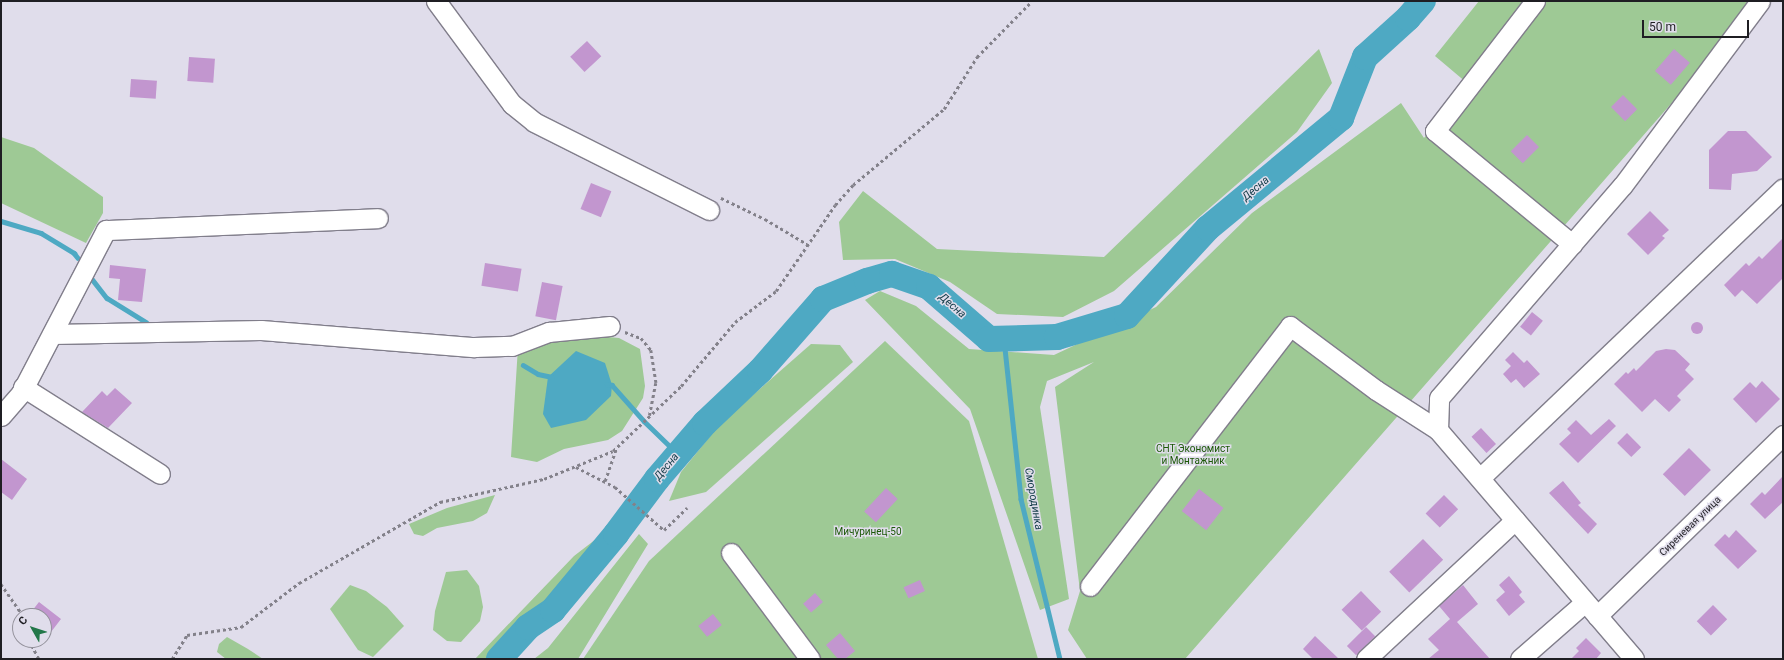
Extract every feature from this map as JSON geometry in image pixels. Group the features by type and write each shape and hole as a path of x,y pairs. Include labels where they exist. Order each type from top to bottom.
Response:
{"street":[{"path":"436,1 512,104 534,122 709,210"},
{"path":"1535,1 1435,131 1572,244"},
{"path":"1438,430 1440,398 1623,185 1760,1"},
{"path":"1480,478 1783,188"},
{"path":"1,416 24,387 106,230 378,218"},
{"path":"52,334 261,330 474,347 512,346 549,332 610,326"},
{"path":"1090,586 1290,326 1376,390 1438,430 1634,659"},
{"path":"24,387 160,474"},
{"name":"Сиреневая улица","path":"1520,659 1591,609 1783,435"},
{"path":"1366,659 1515,520"},
{"path":"731,553 810,659"}],"path":[{"path":"172,659 187,635 241,627 299,582 440,502 544,480 618,447 681,386 735,322 776,291 835,205 853,185 944,109 977,57 1032,1"},
{"path":"709,210 718,197 765,219 807,244"},
{"path":"610,326 641,338 651,350 656,383 649,416"},
{"path":"605,481 618,447"},
{"path":"576,466 615,487 664,530 687,508"},
{"path":"1,584 18,608"},
{"path":"33,648 38,659"}],"green space":[{"name":"СНТ Экономист и Монтажник","path":"1479,1 1761,1 1185,659 1087,659 1068,630 1080,591 1055,387 1094,362 1047,381 1040,407 1069,599 1040,610 970,409 865,300 880,291 916,306 969,349 1054,355 1156,307 1252,213 1401,103 1424,138 1467,83 1435,56"},
{"path":"1319,49 1332,83 1297,132 1114,291 1063,317 997,314 950,282 895,259 843,260 839,222 863,191 937,249 1104,257"},
{"path":"1,137 34,148 103,197 103,213 86,243 1,203"},
{"path":"577,334 619,338 640,349 645,386 643,398 622,431 608,440 564,449 537,462 511,457 518,347"},
{"name":"Мичуринец-50","path":"885,341 969,421 1038,659 583,659 649,561"},
{"path":"811,344 840,345 853,362 706,492 669,501 681,472 720,424"},
{"path":"495,495 487,513 473,521 437,528 423,536 414,534 409,524 447,508"},
{"path":"609,529 624,533 600,562 523,625 495,659 475,659 574,556"},
{"path":"639,534 648,544 578,659 534,659 548,648"},
{"path":"467,570 479,586 483,607 480,621 461,642 447,641 433,630 435,611 446,572"},
{"path":"350,585 366,591 387,607 404,626 373,657 358,650 330,609"},
{"path":"227,637 263,659 226,659 217,652 219,644"}],"water":[{"path":"576,351 605,363 612,385 611,396 586,420 551,428 543,414 548,377"}],"building":[{"path":"587,41 601,56 585,72 570,57"},
{"path":"1674,49 1690,63 1671,85 1655,71"},
{"path":"189,57 215,59 213,83 187,81"},
{"path":"131,79 157,81 156,99 130,97"},
{"path":"1623,95 1637,109 1625,121 1611,107"},
{"path":"1728,131 1746,131 1772,157 1757,171 1732,174 1731,190 1709,189 1709,150"},
{"path":"1527,135 1539,147 1523,163 1511,151"},
{"path":"591,183 611,191 601,217 581,209"},
{"path":"1650,211 1669,230 1662,236 1665,238 1648,255 1627,234"},
{"path":"1783,238 1783,278 1757,304 1742,290 1735,297 1724,285 1746,263 1749,266 1759,256 1762,259"},
{"path":"485,263 522,269 518,292 481,286"},
{"path":"110,265 146,269 142,302 118,300 120,279 109,278"},
{"path":"542,282 563,286 556,320 535,316"},
{"path":"1532,312 1543,321 1531,336 1520,327"},
{"path":"1695,322 1699,322 1703,328 1699,334 1695,334 1691,330 1691,326"},
{"path":"1666,349 1675,350 1690,364 1685,370 1694,379 1677,396 1681,400 1669,412 1655,399 1642,412 1614,384 1626,372 1628,374 1634,368 1636,371 1656,351"},
{"path":"1513,352 1524,363 1527,360 1540,374 1524,388 1516,379 1511,383 1503,374 1511,366 1505,360"},
{"path":"1762,381 1780,399 1756,423 1733,399 1750,382 1756,388"},
{"path":"115,388 132,403 108,428 82,412 102,391 107,396"},
{"path":"1609,419 1616,426 1578,463 1559,444 1571,433 1567,429 1576,420 1591,435"},
{"path":"1481,428 1496,444 1486,453 1471,437"},
{"path":"1627,433 1641,447 1631,457 1617,443"},
{"path":"1689,448 1711,470 1685,496 1663,474"},
{"path":"1,459 27,479 12,500 1,492"},
{"path":"1783,476 1783,502 1765,519 1750,504 1762,492 1765,495"},
{"path":"1563,481 1581,503 1578,505 1597,524 1588,534 1549,493"},
{"path":"886,488 898,499 876,522 864,511"},
{"path":"1199,489 1223,508 1206,530 1182,511"},
{"path":"1444,495 1458,509 1440,528 1426,513"},
{"path":"1736,530 1757,551 1738,569 1714,545 1725,534 1729,538"},
{"path":"1423,539 1443,560 1409,593 1389,572"},
{"path":"1509,576 1522,592 1519,595 1525,602 1509,616 1496,600 1505,592 1499,585"},
{"path":"920,580 925,591 908,598 904,587"},
{"path":"1463,585 1478,604 1457,622 1490,659 1428,659 1439,650 1428,639 1450,619 1439,606"},
{"path":"1361,591 1381,612 1362,631 1342,610"},
{"path":"815,593 823,602 811,613 803,604"},
{"path":"39,602 47,608 34,608"},
{"path":"1713,605 1727,619 1711,635 1697,621"},
{"path":"52,612 61,619 52,631"},
{"path":"713,614 722,625 707,637 698,626"},
{"path":"1366,627 1375,636 1356,655 1347,646"},
{"path":"840,633 855,651 845,659 838,659 826,645"},
{"path":"1315,636 1339,659 1313,659 1303,649"},
{"path":"1586,638 1601,653 1596,659 1571,659 1579,651 1576,648"}],"waterway":[{"name":"Десна","path":"499,659 528,627 553,610 616,534 657,479 705,423 760,371 823,299 867,281 892,274 929,287 989,339 1057,337 1127,316 1208,228 1341,118 1365,57 1408,18 1423,1"},
{"path":"1,221 41,233 74,253 78,258"},
{"path":"92,279 107,298 146,322"},
{"name":"Смородинка","path":"1004,339 1021,499 1060,659"},
{"path":"523,365 538,374 552,377"},
{"path":"607,384 612,385 644,421 678,454"}]}
